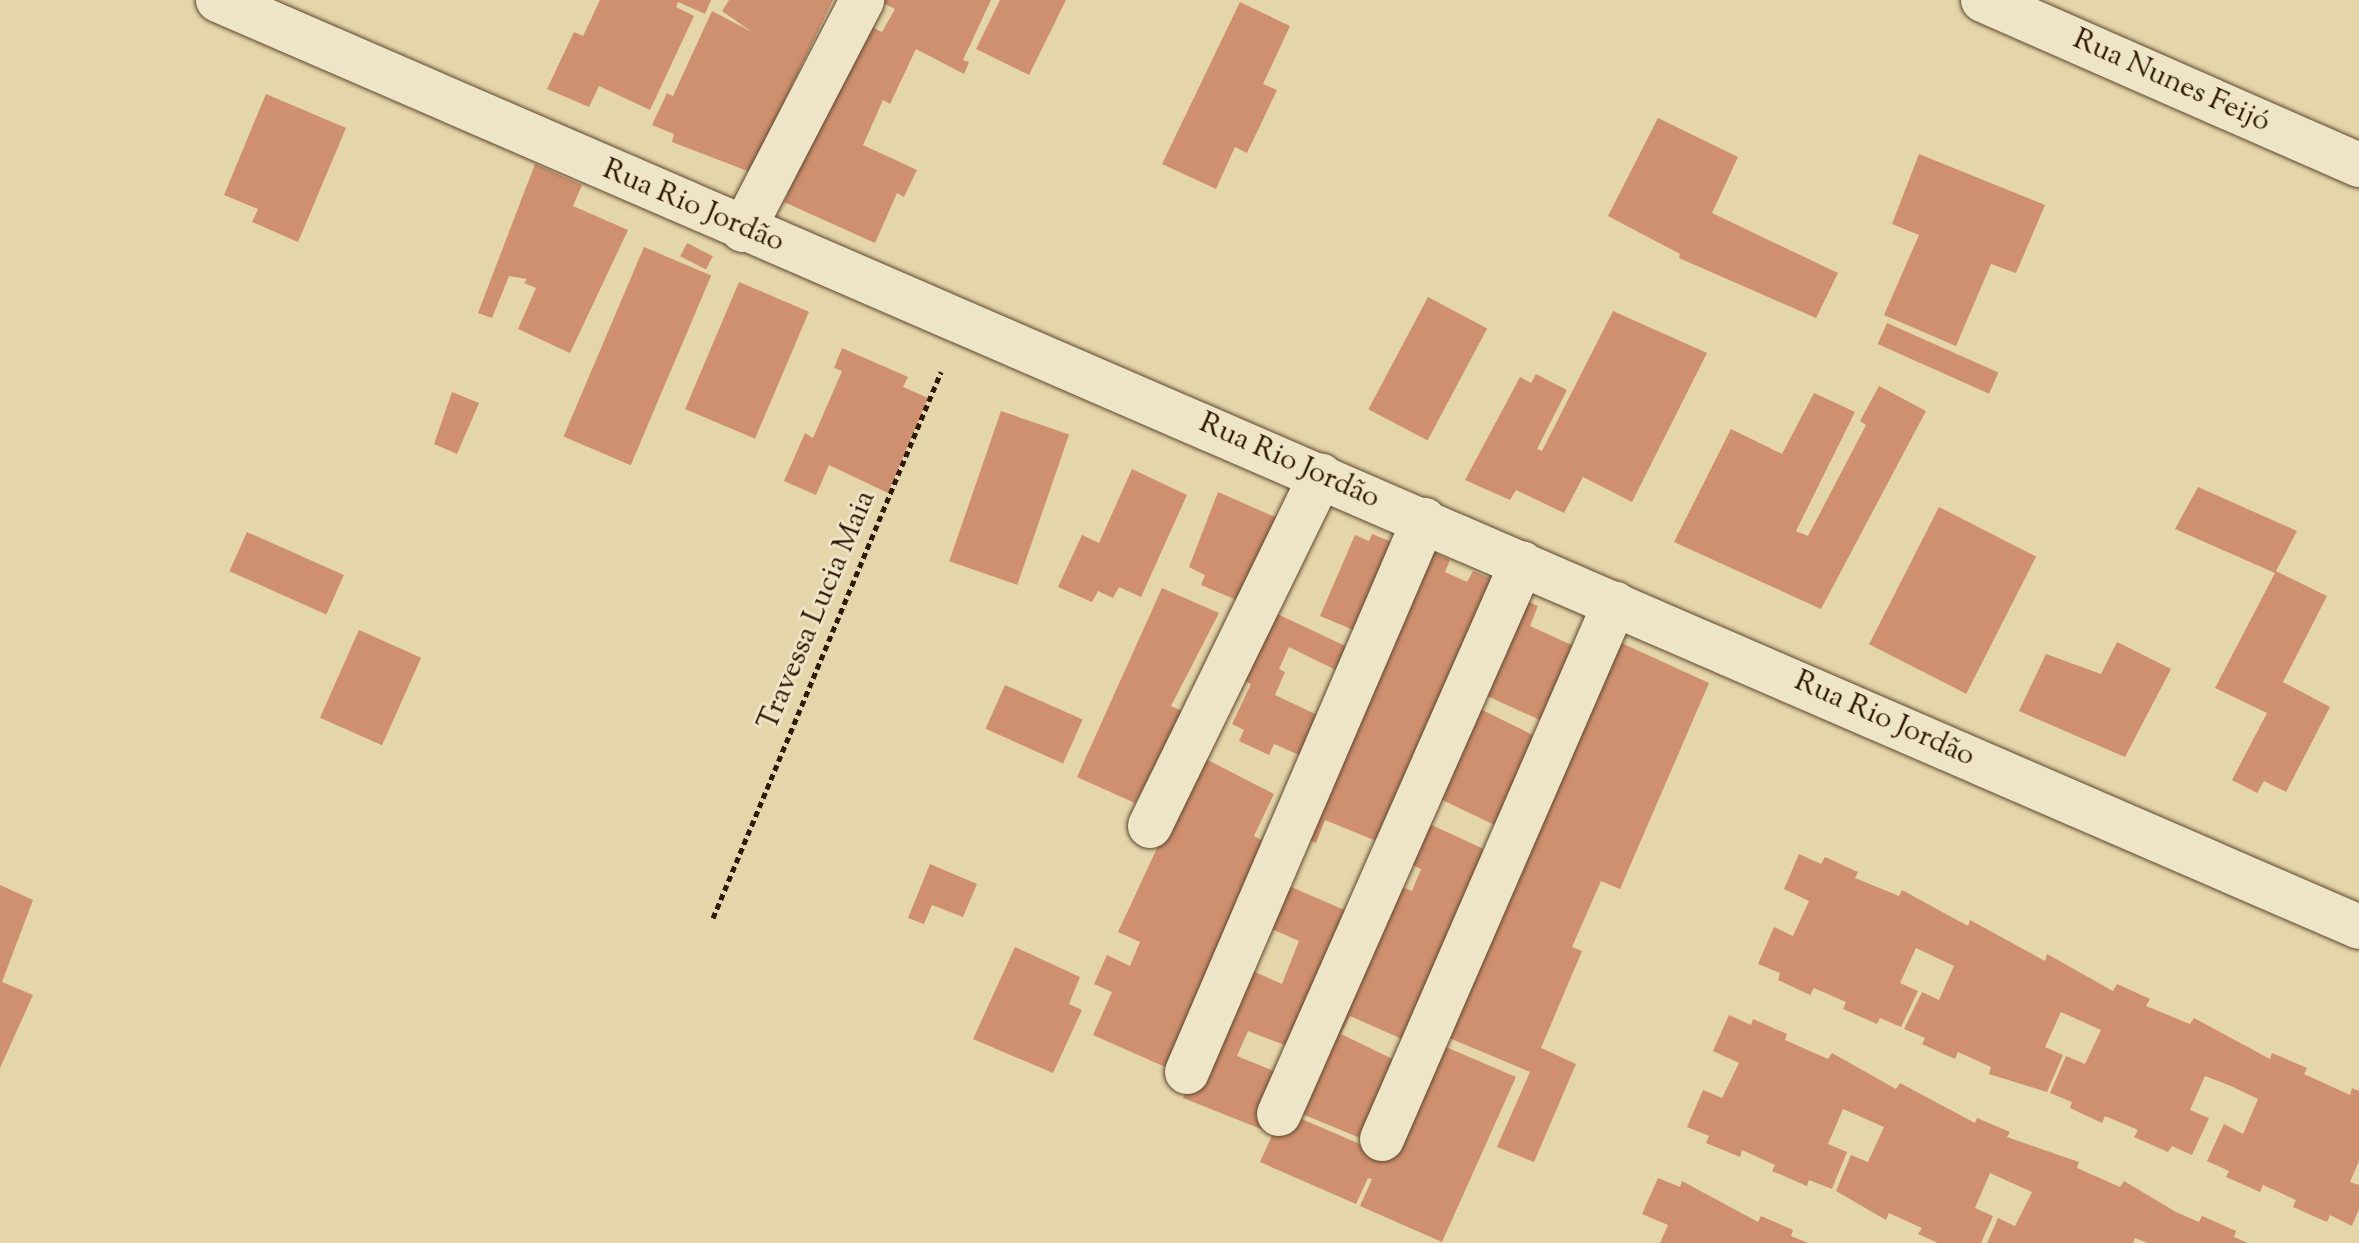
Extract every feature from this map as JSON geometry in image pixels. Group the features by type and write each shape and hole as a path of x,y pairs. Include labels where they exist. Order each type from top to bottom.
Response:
{"street":[{"name":"Rua Rio Jordão","path":"218,0 743,230 963,320 2359,927"},
{"path":"743,230 862,0"},
{"name":"Rua Nunes Feijó","path":"1983,0 2359,165"},
{"path":"1150,826 1321,475"},
{"path":"1187,1072 1424,520"},
{"path":"1279,1114 1522,563"},
{"path":"1382,1139 1615,603"}],"path":[{"name":"Travessa Lucia Maia","path":"713,918 963,320"}],"building":[{"path":"600,0 711,0 705,14 678,2 676,7 694,16 650,110 599,86 589,107 547,89 574,32 583,36"},
{"path":"729,0 833,0 750,172 672,142 674,134 652,125 667,93 673,96 712,11 752,32 722,11"},
{"path":"878,0 991,0 963,60 969,62 964,74 916,49 890,104 883,100 863,145 917,170 904,197 897,193 875,243 784,202 868,25 882,32 895,9"},
{"path":"1000,0 1066,0 1029,75 976,49"},
{"path":"1240,2 1290,26 1263,84 1277,90 1247,153 1235,147 1216,189 1162,164"},
{"path":"266,94 346,128 298,242 252,222 258,209 224,195"},
{"path":"1658,118 1738,157 1712,213 1838,273 1816,318 1679,258 1680,254 1608,216"},
{"path":"1919,154 2045,205 2016,273 1991,264 1956,346 1884,315 1919,235 1892,224"},
{"path":"535,164 582,185 573,206 628,230 570,353 518,329 536,288 524,283 527,279 509,276 492,318 478,313"},
{"path":"687,243 713,256 706,270 680,256"},
{"path":"644,247 711,276 631,465 564,437"},
{"path":"739,282 809,312 755,439 685,409"},
{"path":"1428,297 1487,328 1428,441 1368,409"},
{"path":"1613,311 1707,353 1632,502 1583,477 1564,513 1516,490 1510,500 1465,480 1520,377 1531,383 1536,374 1567,390 1537,449 1542,451"},
{"path":"1887,323 1998,373 1989,394 1878,344"},
{"path":"842,348 908,377 903,387 928,398 888,493 829,465 816,495 784,481 805,433 813,438 842,371 834,368"},
{"path":"1879,386 1926,411 1821,609 1674,542 1731,429 1782,454 1814,393 1855,412 1796,531 1808,536 1866,425 1860,421"},
{"path":"452,392 479,403 457,454 434,444"},
{"path":"1001,411 1069,434 1017,585 949,561"},
{"path":"1132,469 1187,495 1141,597 1119,587 1113,598 1098,591 1092,602 1058,587 1082,535 1099,543"},
{"path":"2198,487 2297,531 2276,571 2327,596 2283,682 2330,707 2286,792 2264,781 2257,793 2232,780 2267,713 2215,688 2275,573 2175,529"},
{"path":"1218,492 1282,520 1246,604 1201,585 1205,575 1189,567"},
{"path":"1939,507 2036,556 1966,694 1869,644"},
{"path":"247,532 344,575 326,614 230,571"},
{"path":"1372,534 1401,546 1363,634 1320,616 1355,535 1369,541"},
{"path":"1421,547 1450,560 1445,572 1467,582 1473,571 1503,584 1391,847 1325,820 1316,843 1294,834"},
{"path":"1162,588 1219,613 1171,706 1184,712 1135,803 1077,777"},
{"path":"1516,596 1538,606 1530,626 1587,652 1551,725 1474,690"},
{"path":"1269,610 1356,651 1346,675 1289,647 1279,669 1285,672 1275,695 1328,720 1311,760 1274,744 1269,755 1239,741 1244,730 1232,724 1251,684 1237,677"},
{"path":"359,630 421,658 382,745 320,718"},
{"path":"1604,635 1709,683 1620,889 1601,881 1572,947 1582,951 1541,1048 1576,1064 1534,1162 1497,1147 1530,1072 1435,1032"},
{"path":"2117,642 2171,669 2125,757 2019,711 2046,654 2101,674"},
{"path":"1005,685 1083,720 1063,763 985,729"},
{"path":"1468,703 1543,740 1501,828 1436,797"},
{"path":"1200,756 1274,794 1254,836 1266,843 1181,1074 1093,1035 1112,992 1094,984 1107,955 1130,966 1140,942 1118,932"},
{"path":"1423,821 1499,856 1411,1043 1350,1016 1341,1034 1407,1066 1372,1143 1300,1113 1297,1117 1383,1154 1432,1041 1516,1077 1442,1242 1360,1206 1372,1179 1368,1178 1356,1204 1260,1162 1387,881 1412,891 1421,869 1405,861"},
{"path":"1799,854 1821,864 1825,857 1858,872 1855,878 1899,896 1902,890 1968,926 1970,920 2045,961 2047,954 2113,991 2117,984 2150,999 2146,1006 2190,1024 2194,1018 2270,1059 2272,1053 2307,1068 2304,1074 2350,1095 2352,1088 2359,1091 2359,1161 2350,1182 2359,1185 2359,1209 2352,1226 2330,1215 2327,1222 2293,1207 2296,1200 2263,1185 2260,1192 2226,1177 2229,1171 2207,1161 2224,1124 2243,1134 2258,1099 2231,1086 2205,1076 2190,1110 2209,1118 2192,1155 2172,1146 2168,1152 2134,1137 2138,1130 2105,1116 2102,1123 2070,1108 2072,1102 2050,1093 2066,1056 2085,1064 2101,1030 2061,1012 2045,1047 2063,1055 2047,1092 1989,1074 1991,1067 1958,1052 1955,1059 1922,1044 1925,1038 1904,1029 1922,992 1939,1000 1954,966 1916,948 1900,983 1918,991 1901,1027 1880,1018 1877,1024 1843,1009 1846,1002 1814,988 1810,995 1778,980 1780,973 1758,964 1774,927 1793,936 1809,901 1784,889"},
{"path":"930,864 977,884 963,917 932,905 924,924 908,918"},
{"path":"1282,883 1349,912 1290,1047 1248,1031 1237,1056 1289,1077 1266,1131 1183,1098 1239,965 1282,984 1299,941 1265,926"},
{"path":"0,885 33,900 2,982 33,995 0,1068"},
{"path":"1015,947 1080,977 1069,1004 1082,1010 1053,1073 973,1039"},
{"path":"1729,1015 1751,1025 1753,1019 1787,1034 1785,1040 1828,1059 1832,1053 1896,1089 1900,1083 1975,1123 1977,1118 2010,1132 2007,1137 2079,1162 2077,1168 2120,1187 2124,1181 2176,1212 2199,1222 2202,1216 2236,1231 2234,1237 2248,1243 2148,1243 2135,1238 2133,1243 1987,1243 1998,1218 2015,1226 2032,1192 1990,1173 1975,1208 1993,1216 1981,1243 1938,1243 1918,1234 1922,1228 1889,1213 1886,1220 1836,1191 1851,1155 1868,1162 1884,1127 1843,1109 1828,1144 1847,1152 1832,1189 1809,1180 1807,1186 1772,1171 1775,1165 1742,1150 1740,1157 1706,1143 1709,1136 1687,1127 1703,1090 1722,1098 1739,1063 1713,1051"},
{"path":"1658,1178 1680,1187 1682,1181 1758,1222 1761,1216 1793,1230 1791,1236 1808,1243 1660,1243 1668,1225 1642,1214"}]}
